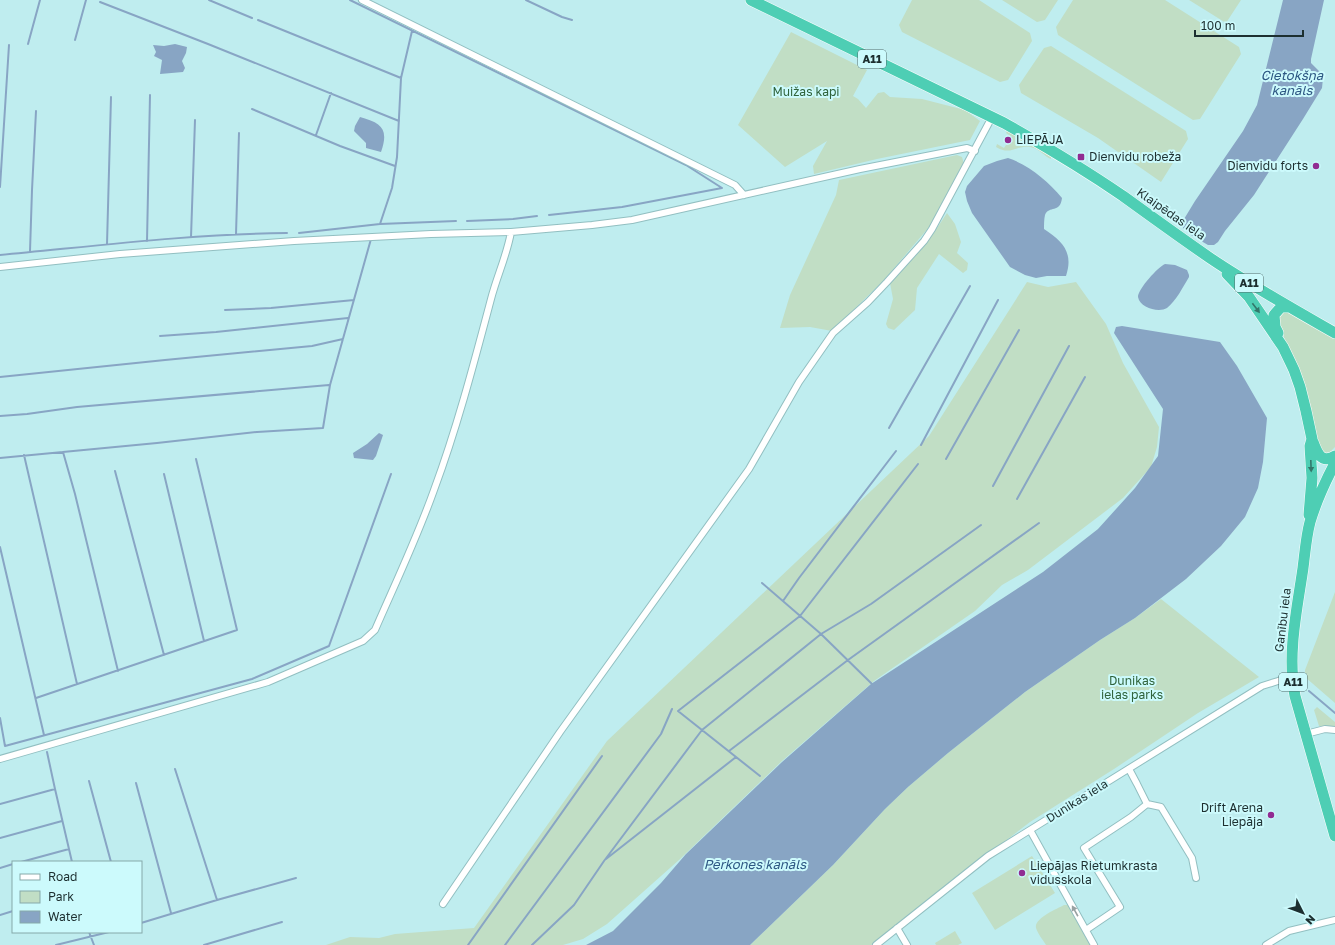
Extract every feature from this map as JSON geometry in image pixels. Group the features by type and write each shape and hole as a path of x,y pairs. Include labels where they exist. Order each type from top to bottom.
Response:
{"highway":[{"name":"A11","path":"751,0 992,117"},
{"name":"Klaipēdas iela","path":"992,117 1030,137 1076,165 1211,258 1289,307 1335,333"},
{"name":"Ganību iela","path":"1211,258 1249,297 1283,347 1294,370 1300,387 1312,439 1310,446 1312,478 1308,517 1310,523"},
{"path":"1283,347 1275,327 1274,315 1281,307 1289,307"},
{"path":"1312,439 1316,452 1323,458 1329,459 1335,456"},
{"name":"Ganību iela","path":"1335,463 1322,490 1310,523 1291,657 1292,678 1335,836"}],"street":[{"path":"362,0 735,184 744,195"},
{"path":"443,904 565,725 749,469 799,382 833,334 868,302 924,241 992,117"},
{"path":"0,267 120,254 294,241 431,234 511,232 592,225 632,220 860,169 967,148 975,150"},
{"path":"0,759 268,682 363,642 375,630 434,491 484,330 511,232"},
{"name":"Dunikas iela","path":"876,945 988,856 1262,686 1292,678"},
{"path":"1306,734 1325,729 1335,730"},
{"path":"1128,769 1146,804"},
{"path":"1146,804 1161,807 1192,858 1196,878"},
{"path":"1086,930 1120,907 1084,848 1131,817 1146,804"},
{"path":"1030,830 1094,945"},
{"path":"1266,945 1289,931 1335,920"},
{"path":"897,928 907,945"}],"green space":[{"path":"912,0 979,0 1030,33 1032,41 1008,80 1000,82 902,32 899,25"},
{"path":"1002,0 1058,0 1045,20 1037,22"},
{"path":"1073,0 1165,0 1239,47 1241,54 1200,119 1193,120 1058,35 1056,27"},
{"path":"1189,0 1241,0 1226,23"},
{"name":"Muižas kapi","path":"791,32 867,70 853,96 866,108 878,93 884,92 890,97 922,99 965,110 980,121 970,140 877,159 814,174 813,166 827,141 785,167 738,125"},
{"path":"1051,46 1186,131 1188,139 1161,182 1098,138 1021,93 1019,85 1044,48"},
{"path":"1007,131 1051,156 1051,159 1036,149 1030,147 1021,147 1006,151 996,147 997,144 1004,148 1008,145 1012,137 1006,133"},
{"path":"957,155 962,157 964,164 930,226 884,280 832,331 810,327 780,328 790,295 836,195 839,180"},
{"path":"947,213 955,224 961,242 957,253 968,263 967,270 963,273 939,254 917,288 915,310 894,330 888,328 886,324 893,299 890,283 935,231"},
{"path":"1027,282 1048,287 1076,282 1106,324 1123,363 1159,427 1157,447 1151,467 1123,498 1028,570 1002,585 975,611 874,681 782,761 679,860 607,924 583,939 563,945 326,945 350,937 379,938 395,934 474,928 607,741 929,436"},
{"path":"1283,312 1287,312 1335,338 1335,447 1330,452 1325,453 1321,449 1279,322 1278,318"},
{"path":"1335,592 1335,703 1305,677 1305,670"},
{"name":"Dunikas ielas parks","path":"1161,599 1259,677 1198,713 1114,769 1030,822 871,945 750,945 833,865 885,809 948,753 1025,692"},
{"path":"1317,707 1335,722 1335,727 1319,726 1314,710"},
{"path":"1032,856 1055,893 995,930 972,893"},
{"path":"1064,905 1068,905 1070,908 1090,945 1046,945 1036,928 1036,924 1042,917"},
{"path":"955,931 962,943 958,945 936,945 935,943"}],"water":[{"name":"Cietokšņa kanāls","path":"1283,0 1324,0 1311,59 1311,63 1322,74 1322,88 1254,195 1218,242 1214,245 1208,245 1191,235 1181,224 1243,131 1257,105"},
{"path":"175,44 187,47 182,61 185,68 183,72 160,74 162,60 154,56 156,52 153,45 164,46"},
{"path":"360,117 374,122 382,128 384,138 381,152 366,148 366,143 354,131"},
{"path":"1008,158 1038,174 1062,198 1061,203 1057,208 1049,210 1045,215 1044,229 1056,238 1065,248 1068,260 1066,276 1047,276 1036,278 1025,275 1010,267 972,213 965,192 967,186 984,166"},
{"path":"1165,264 1175,265 1187,270 1189,277 1176,298 1167,308 1155,310 1142,304 1138,297 1141,289 1149,279"},
{"name":"Pērkones kanāls","path":"1122,326 1220,342 1237,366 1267,418 1263,462 1258,488 1245,517 1221,546 1186,579 1135,618 1100,640 1025,692 948,753 885,809 833,865 750,945 586,945 613,931 661,883 686,854 782,762 871,684 1043,572 1098,529 1135,488 1158,456 1163,409 1114,333 1116,327"},
{"path":"379,433 383,435 376,456 373,460 354,458 353,453 367,444"}],"waterway":[{"path":"28,44 40,0"},
{"path":"75,40 86,0"},
{"path":"209,0 252,18"},
{"path":"350,0 686,165 722,188 622,207 549,215"},
{"path":"526,0 562,17 572,20"},
{"path":"100,2 399,121"},
{"path":"258,20 401,78"},
{"path":"299,233 380,224 392,188 397,157 401,78 412,31"},
{"path":"0,187 9,45"},
{"path":"316,135 331,93"},
{"path":"147,241 150,95"},
{"path":"107,244 111,97"},
{"path":"252,109 340,146 395,166"},
{"path":"30,251 36,111"},
{"path":"191,237 195,120"},
{"path":"236,234 239,133"},
{"path":"467,221 513,219 537,216"},
{"path":"380,224 456,221"},
{"path":"0,255 179,238 287,233"},
{"path":"0,458 257,432 323,428 330,385 371,239"},
{"path":"889,428 970,286"},
{"path":"225,310 271,308 354,300"},
{"path":"921,445 998,300"},
{"path":"160,336 216,332 348,318"},
{"path":"946,459 1019,330"},
{"path":"0,377 312,346 343,339"},
{"path":"993,486 1069,346"},
{"path":"1017,499 1085,377"},
{"path":"0,416 77,407 329,385"},
{"path":"783,601 896,451"},
{"path":"63,452 75,494 118,671"},
{"path":"24,455 77,684"},
{"path":"36,698 237,630 196,459"},
{"path":"760,776 678,711 800,616 918,464"},
{"path":"115,471 164,655"},
{"path":"164,474 204,641"},
{"path":"0,718 5,746 252,679 329,646 391,474"},
{"path":"729,751 848,660 1039,523"},
{"path":"532,945 574,905 604,861 702,730 821,634 871,604 981,525"},
{"path":"0,547 44,735"},
{"path":"762,583 821,634 872,684"},
{"path":"1309,691 1335,713"},
{"path":"505,945 661,734 672,709"},
{"path":"47,752 55,789"},
{"path":"468,945 602,756"},
{"path":"606,859 736,757"},
{"path":"175,769 217,900"},
{"path":"89,781 111,861"},
{"path":"136,783 171,913"},
{"path":"0,804 55,789 72,861"},
{"path":"0,838 62,821"},
{"path":"25,861 69,849"},
{"path":"0,868 12,864"},
{"path":"142,923 296,878"},
{"path":"0,915 12,911"},
{"path":"204,945 282,922"},
{"path":"89,933 94,945"},
{"path":"56,945 105,933"}],"place":[{"name":"LIEPĀJA","path":"1008,140"},
{"name":"Dienvidu robeža","path":"1081,157"},
{"name":"Dienvidu forts","path":"1316,166"},
{"name":"Drift Arena Liepāja","path":"1271,815"},
{"name":"Liepājas Rietumkrasta vidusskola","path":"1022,873"}]}
